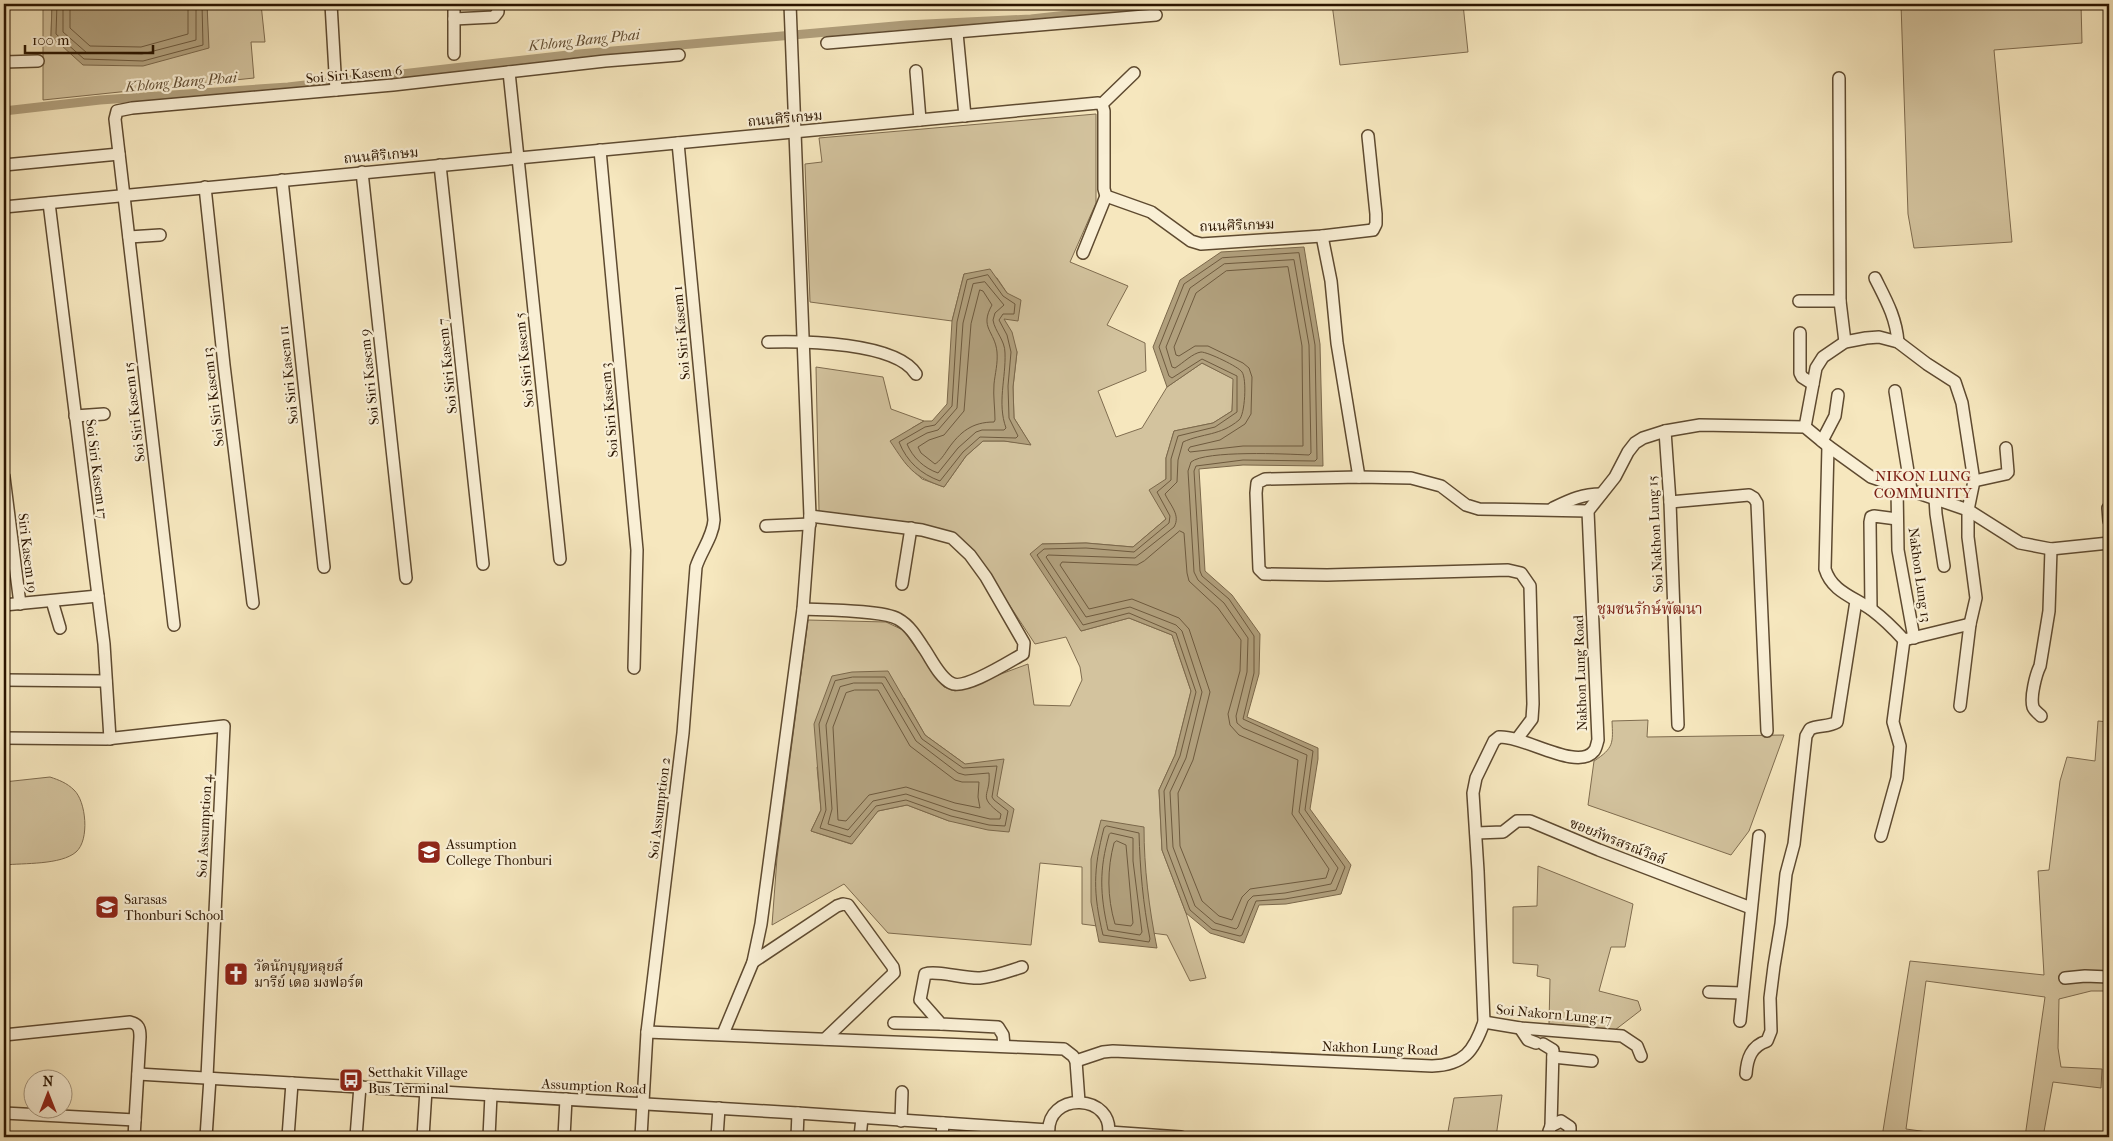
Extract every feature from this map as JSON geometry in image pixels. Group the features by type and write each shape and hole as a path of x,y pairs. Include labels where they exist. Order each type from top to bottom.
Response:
{"street":[{"path":"331,4 336,88"},
{"path":"454,4 454,54"},
{"path":"454,18 494,17 498,12 498,4"},
{"path":"723,1034 754,962 762,924 802,609 810,520 790,4"},
{"path":"827,43 1156,15"},
{"path":"957,33 965,116"},
{"name":"Soi Siri Kasem 6","path":"124,195 115,114 122,109 679,55"},
{"path":"4,62 38,61"},
{"path":"916,71 920,120"},
{"name":"Soi Siri Kasem 5","path":"509,72 560,560"},
{"path":"1083,253 1106,196 1104,190 1104,111 1102,104 1134,73"},
{"path":"1839,78 1840,300 1845,342"},
{"name":"ถนนศิริเกษม","path":"4,207 518,157 1102,104"},
{"name":"ถนนศิริเกษม","path":"1106,196 1151,212 1191,241 1201,244 1322,236 1373,230 1376,224 1376,214 1368,136"},
{"name":"Soi Siri Kasem 1","path":"678,143 714,520"},
{"name":"Soi Siri Kasem 3","path":"600,150 637,550 634,668"},
{"path":"4,164 119,154"},
{"name":"Soi Siri Kasem 7","path":"440,165 484,564"},
{"name":"Soi Siri Kasem 9","path":"362,172 406,578"},
{"name":"Soi Siri Kasem 11","path":"282,180 324,567"},
{"name":"Soi Siri Kasem 13","path":"205,187 224,365 253,603"},
{"name":"Soi Siri Kasem 15","path":"124,195 174,625"},
{"name":"Soi Siri Kasem 17","path":"49,203 98,596 110,739"},
{"path":"129,237 160,235"},
{"path":"1322,236 1331,282 1337,343 1359,477"},
{"path":"1875,278 1892,311 1898,342"},
{"path":"1799,301 1840,300"},
{"path":"1800,333 1800,373 1802,377 1813,384"},
{"path":"1805,427 1816,368 1823,357 1845,342 1879,337 1898,342 1955,382 1962,402 1974,481 1968,510 1968,537 1976,598 1970,624 1960,706"},
{"path":"768,342 804,341 852,346 891,356 911,367 916,374"},
{"path":"1895,391 1910,490"},
{"path":"1838,395 1835,416 1825,444 1826,569 1828,578 1833,585 1871,609 1909,639 1970,624"},
{"path":"76,416 104,414"},
{"path":"1517,740 1532,719 1533,704 1530,586 1521,573 1508,570 1268,575 1260,572 1257,482 1265,479 1399,477 1432,482 1441,486 1466,505 1488,510 1552,509 1588,511 1615,477 1635,443 1665,430 1700,425 1805,427 1871,477 1968,510 2020,543 2051,549 2109,543"},
{"name":"Soi Nakhon Lung 15","path":"1665,430 1670,502 1678,725"},
{"path":"1974,481 2008,472 2006,448"},
{"name":"Siri Kasem 19","path":"4,481 8,542 20,604"},
{"name":"Nakhon Lung 13","path":"1881,836 1898,770 1899,741 1893,722 1909,639 1898,550 1897,487"},
{"path":"1552,509 1578,496 1601,494"},
{"path":"1670,502 1749,495 1757,503 1767,731"},
{"path":"1935,498 1944,566"},
{"path":"2108,508 2109,521"},
{"name":"Nakhon Lung Road","path":"1076,1061 1103,1052 1113,1051 1444,1066 1454,1064 1468,1055 1478,1040 1484,1022 1473,793 1476,778 1494,741 1499,737 1517,740 1575,759 1586,757 1594,751 1598,740 1588,511"},
{"path":"1871,609 1870,522 1874,516 1897,519"},
{"name":"Soi Assumption 2","path":"640,1137 647,1032 683,733 696,567 709,539 714,520"},
{"path":"766,526 810,520 911,528 942,534 960,544 981,570 1024,643 1024,654 971,682 956,685 950,683 942,676 914,633 897,618 802,609"},
{"path":"902,584 911,528"},
{"path":"2041,716 2033,707 2036,674 2040,666 2049,611 2051,549"},
{"path":"4,605 98,596"},
{"path":"52,601 60,628"},
{"path":"1746,1074 1750,1054 1762,1042 1767,1040 1771,1031 1770,998 1786,874 1794,844 1806,736 1810,729 1837,722 1856,601"},
{"path":"4,680 106,681"},
{"name":"Soi Assumption 4","path":"110,739 224,726 206,1137"},
{"path":"4,738 110,739"},
{"name":"ซอยภัทรสรณ์วิลล์","path":"1476,833 1503,832 1516,821 1530,821 1598,850 1751,908"},
{"path":"1740,1021 1759,836"},
{"path":"754,962 837,906 842,904 848,905 888,960 894,973 825,1039"},
{"path":"941,1024 920,1000 925,974 935,972 957,977 980,978 1022,967"},
{"path":"2065,978 2109,976"},
{"path":"1709,992 1742,994"},
{"name":"Soi Nakorn Lung 17","path":"1484,1022 1520,1028 1622,1036 1637,1046 1641,1056"},
{"path":"4,1035 135,1023 140,1032 134,1137"},
{"path":"894,1023 998,1027 1003,1035 1004,1046"},
{"path":"1520,1028 1528,1040 1540,1043 1553,1050 1550,1132"},
{"path":"647,1032 1064,1049 1076,1061 1079,1102"},
{"path":"1553,1057 1592,1061"},
{"name":"Assumption Road","path":"138,1074 798,1113 943,1123 1011,1132 1049,1133"},
{"path":"288,1137 292,1083"},
{"path":"356,1137 360,1086"},
{"path":"423,1137 426,1090"},
{"path":"901,1120 902,1092"},
{"path":"489,1137 491,1094"},
{"path":"564,1137 566,1099"},
{"path":"1049,1133 1052,1117 1060,1108 1070,1103 1079,1102 1092,1104 1101,1111 1107,1120 1108,1134 1181,1137"},
{"path":"717,1137 719,1108"},
{"path":"4,1113 135,1120"},
{"path":"797,1137 798,1113"},
{"path":"860,1137 862,1118"},
{"path":"1550,1132 1557,1122 1568,1124 1571,1130 1570,1137"},
{"path":"942,1137 943,1123"}],"shaded area":[{"path":"43,4 52,4 51,37 208,48 207,4 261,4 265,42 251,42 254,78 43,100"},
{"path":"1332,4 1463,4 1468,52 1340,65"},
{"path":"1901,4 2081,4 2082,43 1994,50 2012,242 1914,248 1908,214"},
{"path":"1096,114 1096,203 1070,262 1128,286 1107,325 1145,343 1146,371 1098,391 1116,437 1142,428 1167,387 1202,363 1234,379 1232,411 1213,423 1174,431 1166,458 1166,519 1133,547 1086,543 1042,544 1081,631 1129,618 1172,635 1191,691 1175,755 1159,790 1162,850 1186,913 1206,978 1190,981 1167,935 1082,924 1082,867 1040,863 1031,945 888,933 844,884 772,925 777,858 808,620 886,622 903,630 944,687 955,691 1028,664 1034,705 1070,706 1082,680 1080,667 1066,637 1035,644 972,548 952,533 819,511 816,367 883,377 891,409 924,421 912,428 906,464 922,479 944,487 966,456 983,441 1030,444 1014,418 1013,387 1017,352 1003,318 1007,293 997,278 964,274 952,321 810,302 805,164 822,162 819,138","holes":["904,698 925,735 965,764 997,796 949,821 907,805 878,811 851,844 811,831 821,810 817,767"]},
{"path":"1648,720 1647,737 1784,735 1749,831 1731,855 1588,805 1594,761 1611,744 1612,721"},
{"path":"2098,721 2109,722 2107,991 2091,991 2059,999 2058,1048 2061,1067 2102,1069 2101,1088 2053,1082 2043,1137 2025,1137 2045,997 1926,981 1906,1129 1964,1137 1932,1137 1910,1134 1909,1137 1882,1137 1910,961 2044,975 2038,871 2049,870 2060,781 2067,757 2095,761"},
{"path":"50,777 63,782 78,795 84,811 85,821 85,830 80,846 76,852 61,859 42,863 4,865 4,782"},
{"path":"1538,866 1633,904 1625,947 1611,947 1599,991 1638,1001 1641,1010 1615,1030 1549,1024 1550,979 1537,976 1538,965 1513,963 1513,907 1537,906"},
{"path":"1502,1095 1496,1137 1447,1137 1454,1098"}],"water":[{"path":"52,4 207,4 209,48 143,66 83,65 51,36"},
{"path":"1304,247 1320,344 1323,466 1243,465 1199,469 1205,571 1232,595 1260,634 1259,674 1247,717 1318,748 1310,809 1351,865 1341,894 1286,904 1259,905 1244,943 1210,933 1186,913 1162,850 1159,790 1175,755 1191,691 1172,635 1129,618 1081,631 1030,554 1042,544 1086,543 1133,547 1166,519 1149,490 1166,479 1166,458 1174,431 1213,423 1232,411 1233,379 1202,363 1167,387 1153,347 1180,280 1221,252"},
{"path":"990,269 1007,293 1021,300 1018,321 1004,319 1012,332 1017,352 1013,387 1014,418 1031,445 1004,441 983,441 966,456 944,487 925,479 912,470 890,441 924,421 932,421 947,404 952,321 964,274"},
{"path":"888,671 925,735 965,764 1004,759 997,796 1014,809 1009,832 988,830 949,821 907,805 878,811 852,844 811,831 821,810 814,724 832,676 852,672"},
{"path":"1101,820 1144,827 1148,888 1157,948 1099,942 1091,902 1091,859"}],"waterway":[{"name":"Khlong Bang Phai","path":"4,111 100,100 288,87 568,55 906,25 1031,19 1167,4"}],"place":[{"name":"Assumption College Thonburi","path":"429,852"},
{"name":"Sarasas Thonburi School","path":"107,907"},
{"name":"วัดนักบุญหลุยส์ มารีย์ เดอ มงฟอร์ต","path":"236,974"},
{"name":"Setthakit Village Bus Terminal","path":"351,1080"}],"district":[{"name":"NIKON LUNG COMMUNITY","path":"1923,484"},
{"name":"ชุมชนรักษ์พัฒนา","path":"1650,609"}]}
